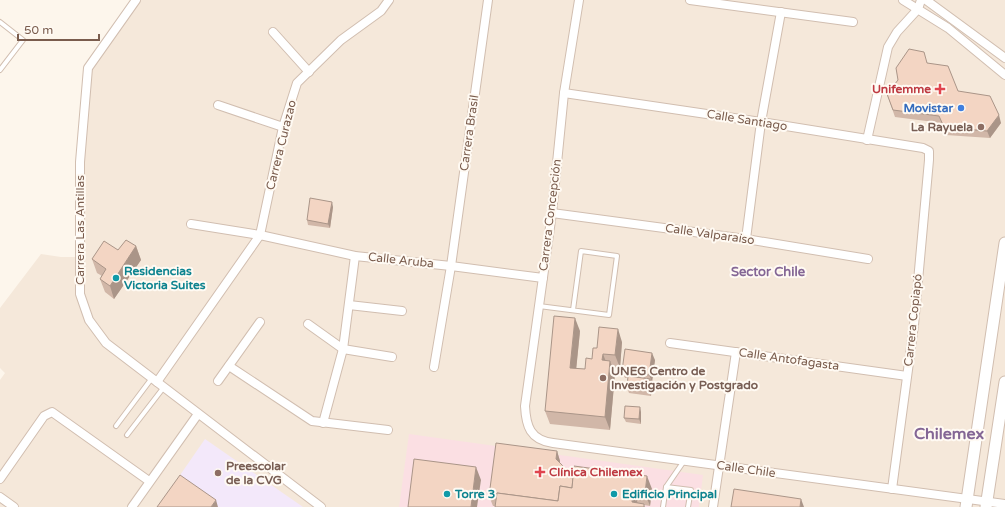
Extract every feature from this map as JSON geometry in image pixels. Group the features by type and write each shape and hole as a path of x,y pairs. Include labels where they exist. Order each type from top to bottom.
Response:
{"street":[{"name":"Carrera Las Antillas","path":"136,0 88,68 80,162 80,294 89,320 106,343 321,507"},
{"name":"Carrera Curazao","path":"260,235 283,127 297,84 341,40 381,11 389,0"},
{"name":"Carrera Brasil","path":"434,367 451,266 488,0"},
{"name":"Carrera Concepción","path":"530,430 526,422 525,406 552,213 564,94 579,0"},
{"path":"690,0 853,22"},
{"path":"903,0 948,28 1005,75"},
{"path":"867,140 888,47 897,32 918,9 921,0"},
{"path":"926,0 1004,55 994,66"},
{"path":"746,239 761,122 781,12"},
{"path":"273,32 309,72"},
{"name":"Calle Santiago","path":"564,94 761,122 923,148 929,151"},
{"path":"218,105 283,127"},
{"name":"Carrera Copiapó","path":"892,489 918,278 930,160 929,151"},
{"name":"Calle Valparaíso","path":"552,213 746,239 868,259"},
{"name":"Calle Aruba","path":"191,224 260,235 355,256 451,266 543,278"},
{"path":"157,382 260,235"},
{"path":"967,503 1005,243"},
{"path":"324,423 343,349 355,256"},
{"path":"349,305 402,311"},
{"path":"218,381 260,322"},
{"path":"308,324 343,349 392,357"},
{"name":"Calle Antofagasta","path":"670,342 907,376"},
{"path":"712,507 736,352"},
{"path":"229,366 312,421 388,430"},
{"path":"986,504 1005,382"},
{"path":"0,479 44,416 47,413 52,412 150,481"},
{"path":"132,507 198,414"},
{"name":"Calle Chile","path":"530,430 538,439 552,446 684,461 892,489 967,503 1005,504"},
{"path":"0,497 14,507"}],"lane":[{"path":"0,22 23,40 0,70"},
{"path":"539,306 609,315 617,256 581,251 573,310"},
{"path":"116,426 157,382"},
{"path":"127,435 157,382"},
{"path":"663,507 666,487 684,461"},
{"path":"666,487 691,490 688,507"}],"shaded area":[{"path":"136,0 1005,0 1005,507 0,507 0,380 5,373 0,368 0,308 41,254 61,257 79,257 88,68"},
{"name":"Clínica Chilemex","path":"409,434 703,475 699,507 399,507"},
{"name":"Preescolar de la CVG","path":"205,439 303,507 158,507"}],"building":[{"path":"909,49 924,52 927,63 948,66 958,91 990,96 999,115 987,131 944,127 939,116 893,110 887,94 898,80 896,68"},
{"path":"310,198 332,202 328,224 307,220"},
{"path":"126,240 136,246 110,286 100,279 106,269 92,259 104,241 118,250"},
{"name":"UNEG Centro de Investigación y Postgrado","path":"554,316 575,318 570,368 585,369 586,358 592,359 593,348 597,348 599,327 618,329 615,355 603,354 602,360 610,361 605,417 545,411"},
{"path":"625,349 652,353 649,375 622,371"},
{"path":"628,376 650,379 649,391 627,388"},
{"path":"625,406 640,407 639,419 624,418"},
{"path":"496,443 557,451 556,459 564,467 567,472 567,477 573,478 572,488 560,486 558,501 497,493 497,497 489,496"},
{"name":"Torre 3","path":"414,459 476,467 471,507 408,507"},
{"path":"574,466 647,476 645,493 633,491 632,502 644,504 644,507 495,507 497,493 558,501 560,486 572,488"},
{"path":"180,475 216,500 211,507 157,507"},
{"path":"734,489 801,499 800,507 731,507"}],"place":[{"name":"Unifemme","path":"940,89"},
{"name":"Movistar","path":"961,108"},
{"name":"La Rayuela","path":"981,127"},
{"name":"Residencias Victoria Suites","path":"116,278"},
{"name":"UNEG Centro de Investigación y Postgrado","path":"603,378"},
{"name":"Clínica Chilemex","path":"540,472"},
{"name":"Preescolar de la CVG","path":"218,473"},
{"name":"Torre 3","path":"447,494"},
{"name":"Edificio Principal","path":"614,494"}],"district":[{"name":"Sector Chile","path":"768,272"},
{"name":"Chilemex","path":"949,434"}]}
